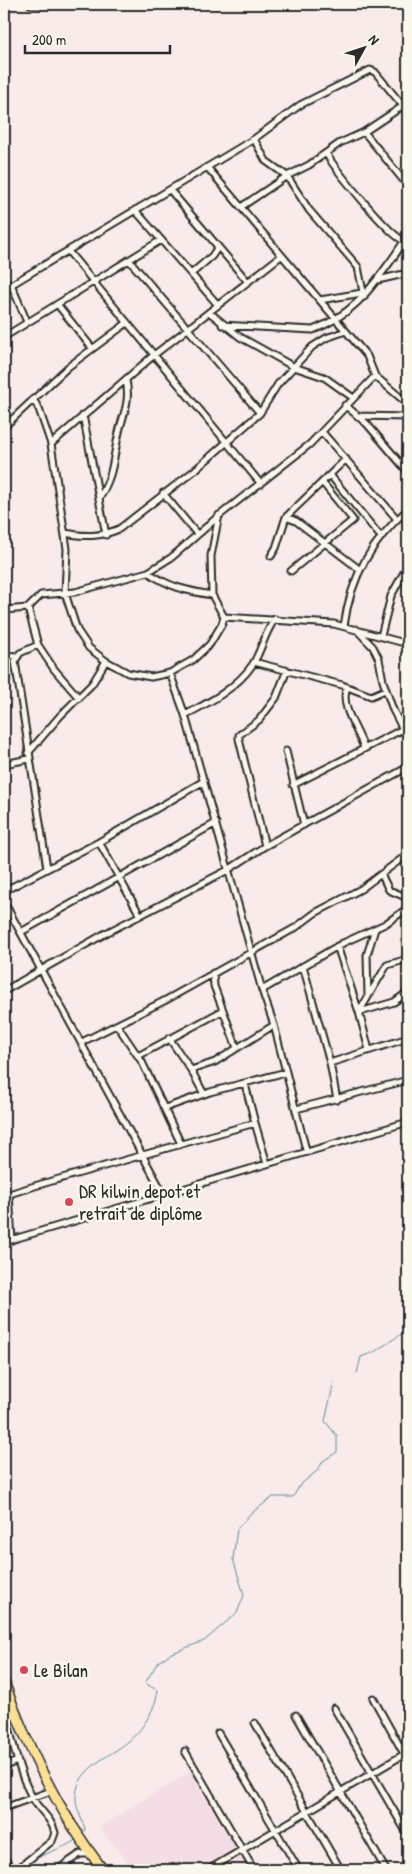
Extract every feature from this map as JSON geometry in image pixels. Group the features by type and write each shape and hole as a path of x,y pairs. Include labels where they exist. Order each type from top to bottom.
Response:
{"main road":[{"path":"4,1682 16,1715 51,1791 99,1869"}],"street":[{"path":"30,4 54,4"},
{"path":"4,289 254,140 300,105 370,70 375,72 406,107 364,132 340,143 309,165 286,176 241,207"},
{"path":"364,132 408,186"},
{"path":"254,140 266,161 286,176 310,210 358,267 363,295"},
{"path":"222,324 313,330 337,319 348,313 378,280 407,239 395,237 354,192 345,177 332,165 326,153"},
{"path":"208,167 367,356 374,376 408,404"},
{"path":"170,190 248,282"},
{"path":"135,210 218,305"},
{"path":"4,337 161,240"},
{"path":"191,274 212,256 218,247"},
{"path":"68,251 261,484"},
{"path":"51,444 154,355 281,256"},
{"path":"129,260 186,330 260,413"},
{"path":"378,280 408,273"},
{"path":"11,284 27,322"},
{"path":"320,300 363,295"},
{"path":"57,304 92,348"},
{"path":"210,312 222,324 294,367 324,378 352,397"},
{"path":"4,427 92,348 127,323"},
{"path":"65,533 84,537 106,535 120,529 194,470 260,413 269,395 312,347 326,338 346,331"},
{"path":"4,610 28,608 41,596 66,593 148,572 172,557 197,534 261,484 322,432 352,397 374,376"},
{"path":"99,499 110,479 117,438 128,403 126,380"},
{"path":"33,399 39,409 51,444 65,533 66,593 82,639 89,648 106,661 123,671 151,677 170,673 193,660 210,644 224,617 212,595 211,556 220,515"},
{"path":"345,405 387,445 408,472"},
{"path":"83,416 106,535"},
{"path":"358,416 408,417"},
{"path":"322,432 397,519"},
{"path":"271,556 276,548 286,517 346,460"},
{"path":"330,474 381,537"},
{"path":"291,571 353,520 322,482"},
{"path":"163,493 197,534"},
{"path":"344,626 348,597 359,570 381,537 408,509"},
{"path":"286,517 296,521 359,570"},
{"path":"381,636 391,596 408,565"},
{"path":"148,572 168,585 186,591 212,595"},
{"path":"28,608 38,645 54,669 79,698"},
{"path":"224,617 275,618 344,626 408,644"},
{"path":"185,715 224,693 254,662 268,629 275,618"},
{"path":"356,629 373,647 379,659 386,690 408,739"},
{"path":"4,655 17,656 38,645"},
{"path":"17,656 15,661 21,688 28,756 47,868"},
{"path":"4,764 28,756 98,677 106,661"},
{"path":"254,662 347,687 371,696 386,690"},
{"path":"265,846 239,735 259,720 276,698 288,670"},
{"path":"170,673 185,715 262,990 274,1025 306,1150"},
{"path":"347,687 345,695 347,709 357,727 364,748"},
{"path":"292,785 403,729"},
{"path":"286,751 292,785 304,825"},
{"path":"4,991 140,915 228,870 265,846 408,767"},
{"path":"4,891 99,842 204,781"},
{"path":"21,932 118,876 216,824"},
{"path":"99,842 140,915"},
{"path":"82,1042 213,973 295,928 315,913 361,890 408,854"},
{"path":"381,874 389,890 408,898"},
{"path":"4,902 82,1042 163,1194"},
{"path":"262,990 337,946 365,931 375,929 408,908"},
{"path":"368,997 367,955 375,929"},
{"path":"337,946 359,1012 369,1050"},
{"path":"359,1012 387,965 408,959"},
{"path":"303,966 330,1063 338,1100"},
{"path":"213,973 213,982 236,1048"},
{"path":"359,1012 394,1002 408,992"},
{"path":"138,1056 222,1011"},
{"path":"117,1025 138,1056 181,1144"},
{"path":"191,1070 215,1062 274,1025"},
{"path":"169,1038 191,1070 204,1094"},
{"path":"330,1063 408,1038"},
{"path":"165,1108 204,1094 286,1072"},
{"path":"296,1109 338,1100 408,1080"},
{"path":"245,1084 267,1164"},
{"path":"4,1242 267,1164 306,1150 408,1122"},
{"path":"12,1240 8,1194 255,1123"},
{"path":"373,1698 406,1753 408,1761"},
{"path":"334,1708 408,1835"},
{"path":"4,1856 14,1870 55,1837 52,1822 32,1797 17,1761 5,1714 16,1715"},
{"path":"296,1715 386,1870"},
{"path":"255,1723 341,1870"},
{"path":"218,1733 299,1870"},
{"path":"185,1752 254,1870"},
{"path":"208,1870 406,1753"},
{"path":"4,1767 17,1761"},
{"path":"4,1808 51,1791"},
{"path":"57,1870 80,1854 91,1854"}],"shaded area":[{"path":"191,1771 249,1870 134,1870 99,1827"}],"waterway":[{"path":"357,1373 361,1357 374,1352 408,1330"},
{"path":"82,1835 85,1829 77,1804 78,1786 89,1770 130,1740 144,1724 152,1711 158,1691 145,1683 158,1662 172,1653 204,1641 237,1613 244,1595 233,1559 237,1529 250,1514 273,1497 293,1497 300,1485 318,1470 323,1461 337,1452 337,1436 325,1421 334,1382"},
{"path":"24,1870 35,1859 77,1839"}],"place":[{"name":"DR kilwin depot et retrait de diplôme","path":"69,1202"},
{"name":"Le Bilan","path":"24,1670"}]}
